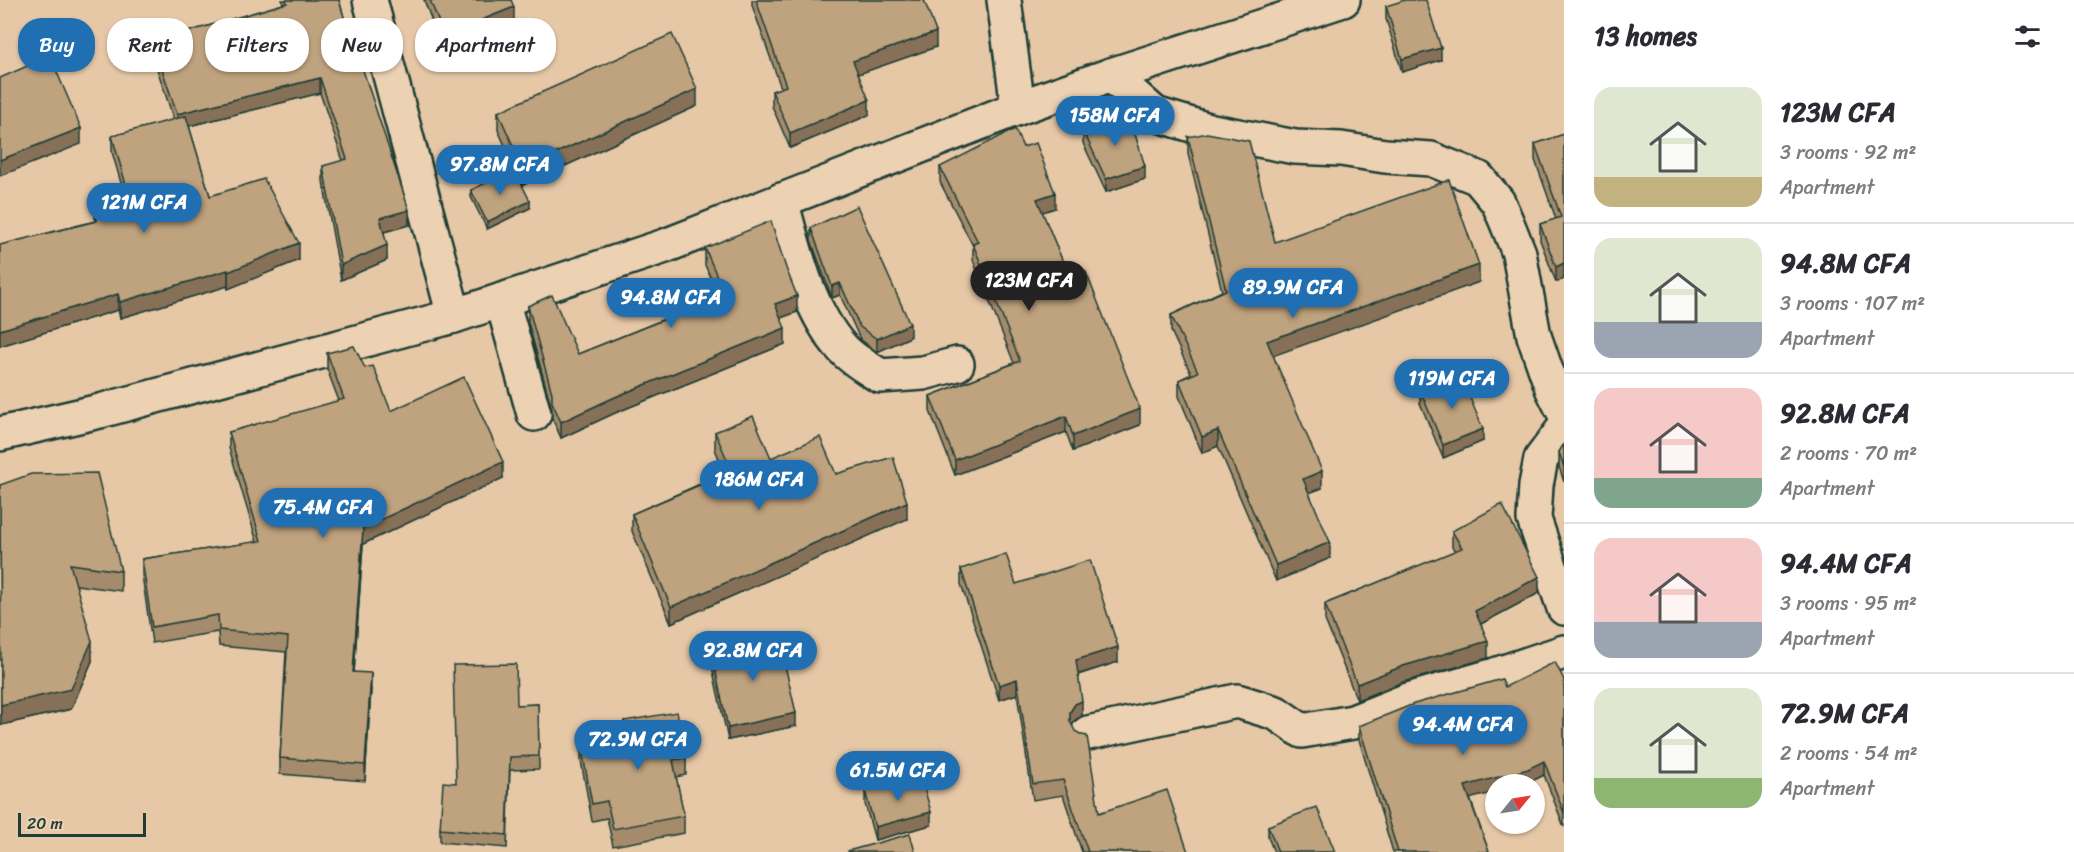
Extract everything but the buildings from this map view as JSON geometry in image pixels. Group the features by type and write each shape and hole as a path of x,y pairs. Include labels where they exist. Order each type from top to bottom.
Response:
{"street":[{"path":"370,0 454,316"},
{"path":"1004,0 1018,108"},
{"path":"0,434 100,411 454,316 665,246 1018,108 1111,75 1343,0"},
{"path":"1111,75 1155,114 1212,131 1295,147 1341,149 1385,156 1431,159 1478,178 1498,202 1519,253 1533,336 1552,388 1564,412"},
{"path":"781,200 801,270 819,314 843,349 880,376 923,373 957,364"},
{"path":"502,300 534,414"},
{"path":"1564,428 1541,459 1536,485 1534,519 1564,609"},
{"path":"1088,734 1237,701 1276,713 1302,731 1353,722 1408,700 1564,652"}]}
